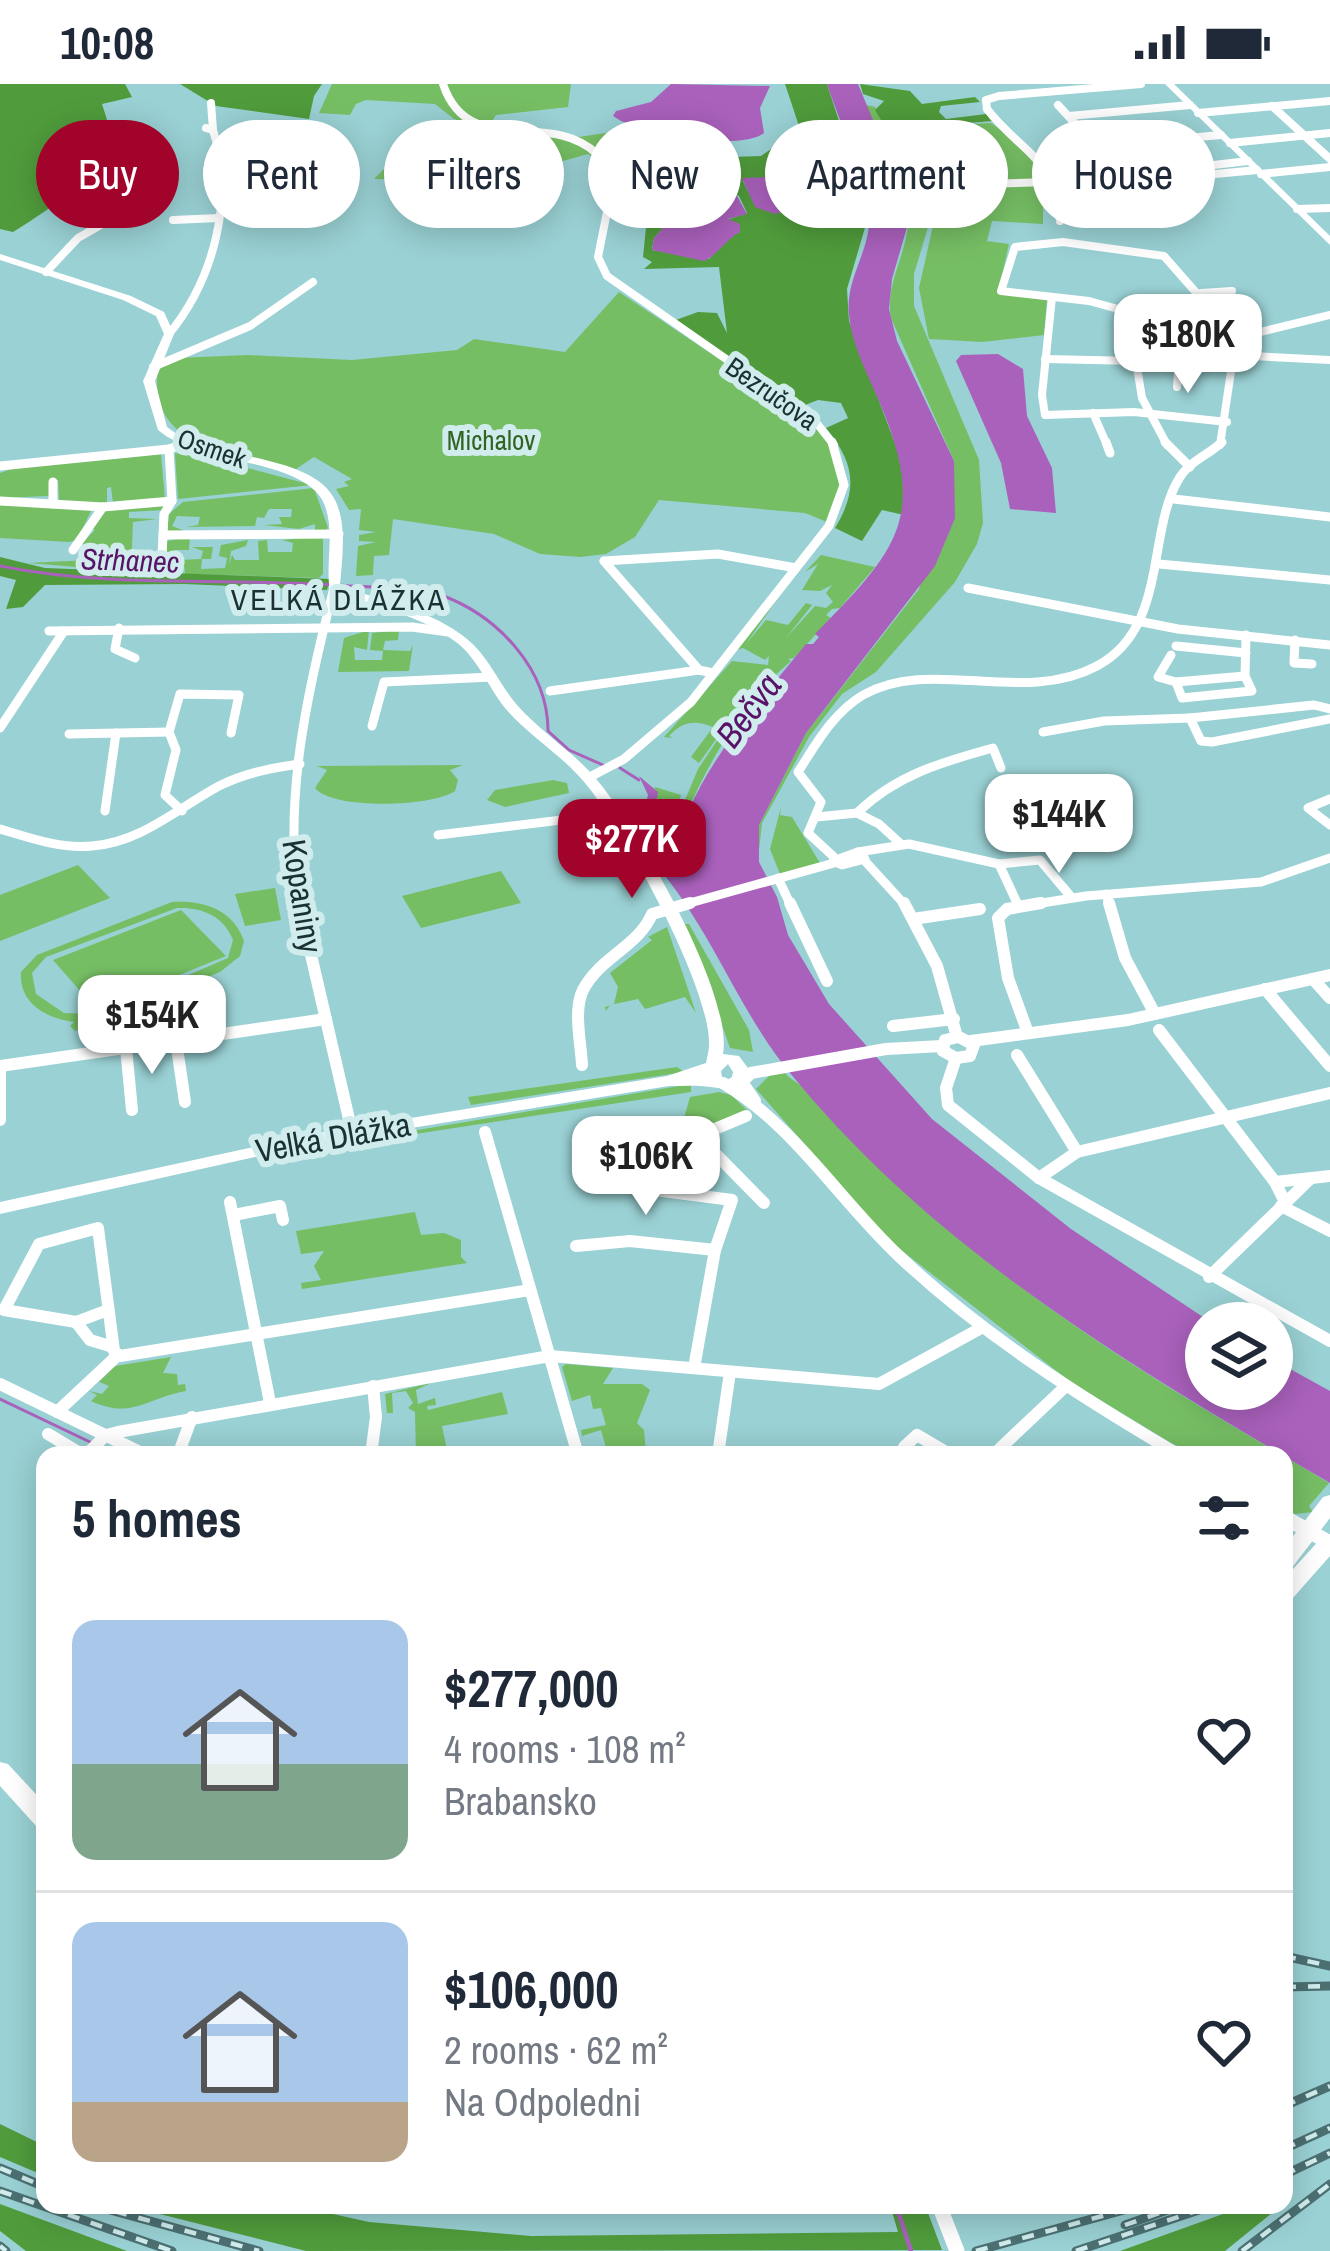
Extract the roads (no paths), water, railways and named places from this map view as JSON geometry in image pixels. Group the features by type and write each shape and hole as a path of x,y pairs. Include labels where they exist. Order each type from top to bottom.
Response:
{"main road":[{"path":"1293,1551 1320,1516"},
{"path":"1293,1583 1330,1543"},
{"path":"0,1771 36,1810"}],"street":[{"name":"Bezručova","path":"443,84 446,108 453,116 492,128 576,137 598,148 614,177 598,257 607,276 815,421 839,452 846,494 841,509 796,568 656,736 588,778"},
{"path":"1032,150 997,126 986,109 1003,106 1004,95 1141,84"},
{"path":"1169,84 1330,242"},
{"path":"1069,116 1327,101"},
{"path":"1195,109 1307,102"},
{"path":"210,120 211,104"},
{"path":"1058,105 1073,120"},
{"path":"1272,106 1330,163"},
{"path":"1215,140 1330,133"},
{"path":"1215,169 1330,163"},
{"path":"1215,173 1255,168"},
{"path":"1298,209 1330,208"},
{"path":"46,272 78,238 95,228"},
{"path":"152,367 182,318 218,228"},
{"path":"834,860 808,833 821,800 799,769 832,720 871,692 920,679 1027,684 1068,678 1106,662 1133,620 1159,564 1178,479 1222,444 1236,338 1164,256 1048,242 1016,246 1001,291 1128,311 1165,322"},
{"path":"0,257 142,304 165,319 182,318"},
{"path":"152,367 250,326 313,282"},
{"path":"1201,293 1232,291"},
{"path":"1052,297 1045,415 1146,413 1227,422"},
{"path":"1128,311 1146,413 1154,433 1190,467"},
{"path":"1236,338 1330,315"},
{"path":"165,319 169,334"},
{"path":"1227,324 1262,332"},
{"path":"1132,342 1179,356 1177,387"},
{"path":"1233,355 1330,360"},
{"path":"1045,359 1135,361"},
{"name":"Osmek","path":"152,367 154,411 162,428 184,444 317,481 334,507 339,534 334,585"},
{"path":"1093,413 1110,453"},
{"path":"0,466 184,444"},
{"path":"162,556 164,514 172,501 169,449"},
{"path":"53,482 53,504"},
{"path":"73,550 106,507 109,488"},
{"path":"1174,500 1330,517"},
{"path":"0,501 106,507 172,501"},
{"path":"163,535 339,534"},
{"path":"698,670 604,560 712,554 796,568"},
{"path":"1159,564 1330,579"},
{"path":"334,585 449,632 471,649 511,706 588,778 675,907 728,1056 762,1112"},
{"name":"Kopaniny","path":"334,585 292,825 295,872 352,1132"},
{"path":"968,588 1133,620 1330,645"},
{"path":"50,631 324,627 449,632"},
{"path":"119,628 115,649 135,658"},
{"path":"0,728 64,632"},
{"path":"1246,635 1246,652 1245,676 1252,691 1182,698 1176,682 1158,676 1174,651 1246,652"},
{"path":"1295,640 1294,662 1312,664"},
{"path":"550,691 698,670 713,673"},
{"path":"372,726 384,682 492,677"},
{"path":"182,811 165,795 176,750 169,732 180,694 239,695 231,733"},
{"path":"1043,732 1104,721 1314,705 1330,709"},
{"path":"1256,712 1270,731"},
{"path":"1190,718 1202,741 1209,742 1330,719"},
{"path":"69,734 169,732"},
{"path":"105,811 111,784 107,758 116,733"},
{"path":"857,813 877,791 929,765 993,748 1001,768"},
{"path":"0,829 48,848 84,849 125,840 260,767 300,764"},
{"path":"1330,800 1308,808 1330,825"},
{"path":"817,818 857,813 879,824 901,844"},
{"path":"438,835 611,814"},
{"path":"581,1065 583,990 595,971 654,919 675,907 901,844 999,864 1043,861 1072,898"},
{"path":"861,856 891,884 913,919 954,1019 956,1037"},
{"path":"1022,1034 997,925 1007,909 1072,898 1261,882 1330,858"},
{"path":"999,864 1018,905"},
{"path":"778,878 827,981"},
{"path":"1106,895 1118,942 1156,1014"},
{"path":"913,919 980,909"},
{"path":"1330,975 1156,1014 973,1046 956,1058 946,1088 950,1108 1039,1178 1330,1341"},
{"path":"1313,979 1330,998"},
{"path":"1265,989 1330,1066"},
{"path":"0,1120 0,1068 326,1019"},
{"path":"714,1019 719,1077 762,1112 901,1258 983,1327 1066,1386 1164,1446"},
{"path":"893,1026 954,1019"},
{"path":"1160,1030 1275,1182 1283,1204 1330,1231"},
{"path":"956,1037 973,1046"},
{"path":"740,1071 942,1046 956,1037"},
{"path":"176,1041 185,1102"},
{"path":"942,1046 956,1058"},
{"path":"125,1048 132,1110"},
{"path":"1017,1054 1077,1152"},
{"name":"Velká Dlážka","path":"0,1208 352,1132 740,1071"},
{"path":"1039,1178 1077,1152 1330,1093"},
{"path":"746,1116 698,1136 764,1203"},
{"path":"485,1132 575,1446"},
{"path":"593,1159 588,1177 593,1182 732,1201"},
{"path":"1275,1182 1330,1176"},
{"path":"1209,1276 1311,1178"},
{"path":"694,1369 716,1250 732,1201 750,1189"},
{"path":"270,1403 232,1208 280,1206 283,1220"},
{"path":"109,1310 76,1322 4,1310 37,1247 47,1239 98,1228 115,1351"},
{"path":"576,1246 630,1241 716,1250"},
{"path":"76,1322 91,1340 134,1357 530,1291"},
{"path":"96,1446 192,1418 550,1356 879,1384 983,1327"},
{"path":"57,1412 115,1351"},
{"path":"719,1446 730,1372"},
{"path":"0,1384 57,1412 92,1446"},
{"path":"372,1446 373,1386"},
{"path":"1003,1446 1066,1386"},
{"path":"181,1446 192,1418"},
{"path":"49,1434 90,1446"},
{"path":"905,1446 917,1435 936,1446"},
{"path":"1320,1516 1330,1543"},
{"path":"943,2214 956,2248"}],"waterway":[{"name":"Strhanec","path":"0,566 87,578 396,588 441,595 500,631 529,666 546,708 548,731 569,750 603,765"},
{"name":"Strhanec","path":"620,768 639,780"},
{"path":"0,1399 90,1442"},
{"path":"899,2214 911,2251"}],"railway":[{"path":"1293,1958 1330,1966"},
{"path":"1293,1987 1330,1986"},
{"path":"1293,2102 1330,2086"},
{"path":"1293,2145 1330,2128"},
{"path":"1293,2171 1330,2153"},
{"path":"0,2168 36,2183"},
{"path":"1293,2212 1330,2184"},
{"path":"0,2191 36,2204"},
{"path":"66,2214 172,2251"},
{"path":"125,2214 259,2251"},
{"path":"976,2251 1110,2214"},
{"path":"1125,2225 1156,2214"},
{"path":"1076,2251 1187,2214"},
{"path":"1242,2251 1291,2214"},
{"path":"0,2246 6,2251"}],"district":[{"name":"VELKÁ DLÁŽKA","path":"339,599"}],"park label":[{"name":"Michalov","path":"491,440"}],"water label":[{"name":"Bečva","path":"748,710"}]}
